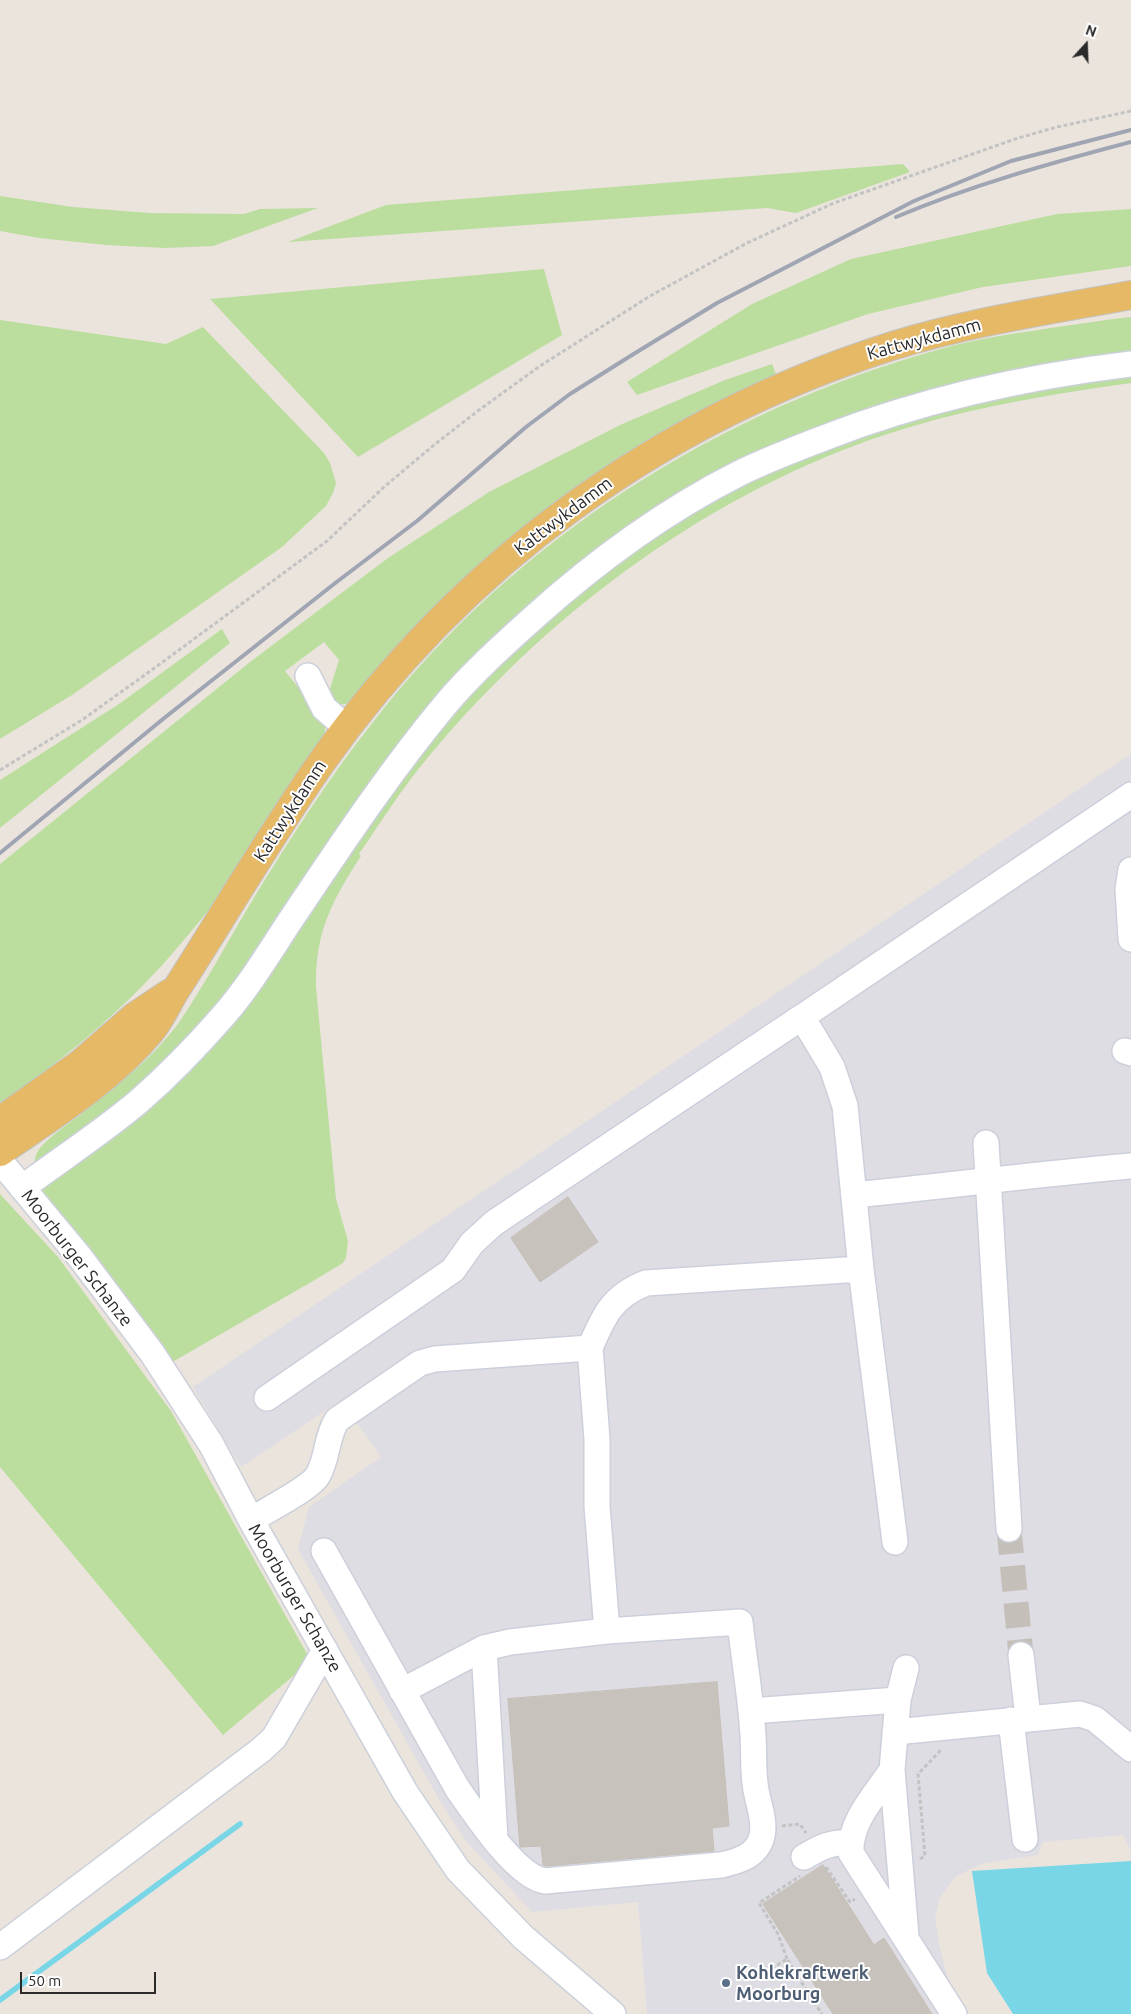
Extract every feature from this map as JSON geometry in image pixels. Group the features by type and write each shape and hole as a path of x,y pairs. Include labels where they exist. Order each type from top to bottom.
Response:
{"main road":[{"name":"Kattwykdamm","path":"0,1152 70,1104 122,1060 152,1030 273,835 347,728 416,646 486,576 561,514 685,433 776,389 840,363 895,345 963,327 1131,295"},
{"name":"Kattwykdamm","path":"0,1121 80,1064 134,1017 176,989"}],"street":[{"path":"22,1188 70,1155 137,1103 182,1061 226,1012 255,974 394,769 448,701 506,642 558,596 624,544 678,509 738,474 795,449 872,420 941,398 1019,380 1131,364"},
{"path":"308,676 324,708 347,728"},
{"path":"267,1398 452,1270 472,1243 494,1223 1131,795"},
{"path":"1131,870 1128,889 1131,939"},
{"path":"802,1017 832,1067 840,1086 845,1106 861,1269 895,1542"},
{"path":"986,1143 1009,1530"},
{"name":"Moorburger Schanze","path":"0,1161 79,1256 152,1353 211,1444 251,1520 405,1792 458,1870 523,1937 613,2014"},
{"path":"854,1195 989,1182 1031,1174 1131,1166"},
{"path":"607,1631 597,1506 597,1439 590,1348 603,1317 616,1301 630,1289 646,1283 861,1269"},
{"path":"251,1520 314,1481 323,1464 332,1427 338,1420 420,1363 435,1359 590,1348"},
{"path":"324,1551 402,1691 457,1788 495,1839 516,1864 531,1877 545,1881 721,1865 742,1860 752,1853 762,1837 763,1828 755,1783 750,1711 740,1622 607,1631 510,1642 484,1648 402,1691"},
{"path":"484,1648 495,1839"},
{"path":"0,1947 261,1750 274,1738 325,1650"},
{"path":"1021,1655 1020,1719 1025,1838"},
{"path":"906,1668 898,1700 892,1770 906,1939"},
{"path":"750,1711 898,1700"},
{"path":"895,1732 1080,1714 1095,1719 1131,1749"},
{"path":"892,1770 851,1835 851,1853 954,2014"},
{"path":"808,1860 835,1842 850,1843"}],"path":[{"path":"0,770 82,720 160,664 327,541 384,487 480,410 540,366 650,296 747,243 834,203 1015,140 1057,127 1131,111"},
{"path":"901,1871 925,1856 918,1774 948,1743"},
{"path":"763,1828 800,1824 808,1860 850,1902 872,1888"},
{"path":"808,1860 759,1904 778,1934 788,1959 822,2014"},
{"path":"766,1972 788,1959"},
{"path":"812,1999 820,1994"}],"shaded area":[{"name":"Kohlekraftwerk Moorburg","path":"1131,754 1131,1851 1123,1835 1043,1842 1038,1855 981,1864 955,1877 940,1897 935,1918 939,1943 952,1993 965,2014 647,2014 638,1902 532,1912 466,1841 440,1801 298,1549 309,1507 381,1457 341,1400 241,1467 193,1387"}],"green space":[{"path":"903,164 910,172 796,213 767,208 288,242 386,205"},
{"path":"0,196 73,207 150,213 244,214 260,209 318,208 213,246 165,248 106,245 39,238 0,231"},
{"path":"1131,209 1131,266 983,287 868,314 637,395 627,382 752,304 851,259 1057,214"},
{"path":"544,269 562,335 358,457 210,299"},
{"path":"1131,317 1131,383 1026,400 957,414 889,433 791,472 729,505 668,541 610,582 556,627 504,675 455,726 410,780 359,854 361,856 334,903 322,933 316,967 316,987 336,1199 348,1241 346,1258 343,1263 313,1281 169,1364 39,1189 178,1060 34,1169 36,1156 40,1148 50,1138 123,1080 170,1034 190,1006 255,896 327,785 374,721 430,655 492,594 558,539 629,489 703,445 781,406 861,374 944,348 981,339"},
{"path":"0,320 166,344 203,327 324,453 330,463 336,483 326,506 282,547 72,695 0,739"},
{"path":"772,364 777,377 648,441 587,480 522,531 360,694 346,704 336,705 327,698 339,660 324,642 285,671 326,724 323,742 259,840 208,911 146,982 84,1040 26,1086 0,1102 0,864 250,662 388,558 489,492 620,425 725,380"},
{"path":"222,629 230,643 0,828 0,780 119,704"},
{"path":"0,1194 58,1257 171,1411 311,1661 223,1735 0,1467"}],"water":[{"path":"1131,1861 1131,2014 1013,2014 987,1973 972,1871"}],"building":[{"path":"568,1197 598,1242 540,1282 511,1238"},
{"path":"717,1682 729,1826 712,1828 714,1851 547,1866 543,1865 541,1846 520,1847 508,1699"},
{"path":"823,1865 874,1945 884,1938 932,2014 833,2014 763,1904"}],"waterway":[{"path":"0,2000 240,1824"}],"tunnel":[{"path":"1009,1529 1021,1655"}],"railway":[{"path":"0,853 163,719 417,521 526,427 570,394 717,303 914,201 1011,161 1131,130"},
{"path":"896,217 1012,175 1131,142"}],"place":[{"name":"Kohlekraftwerk Moorburg","path":"726,1983"}]}
